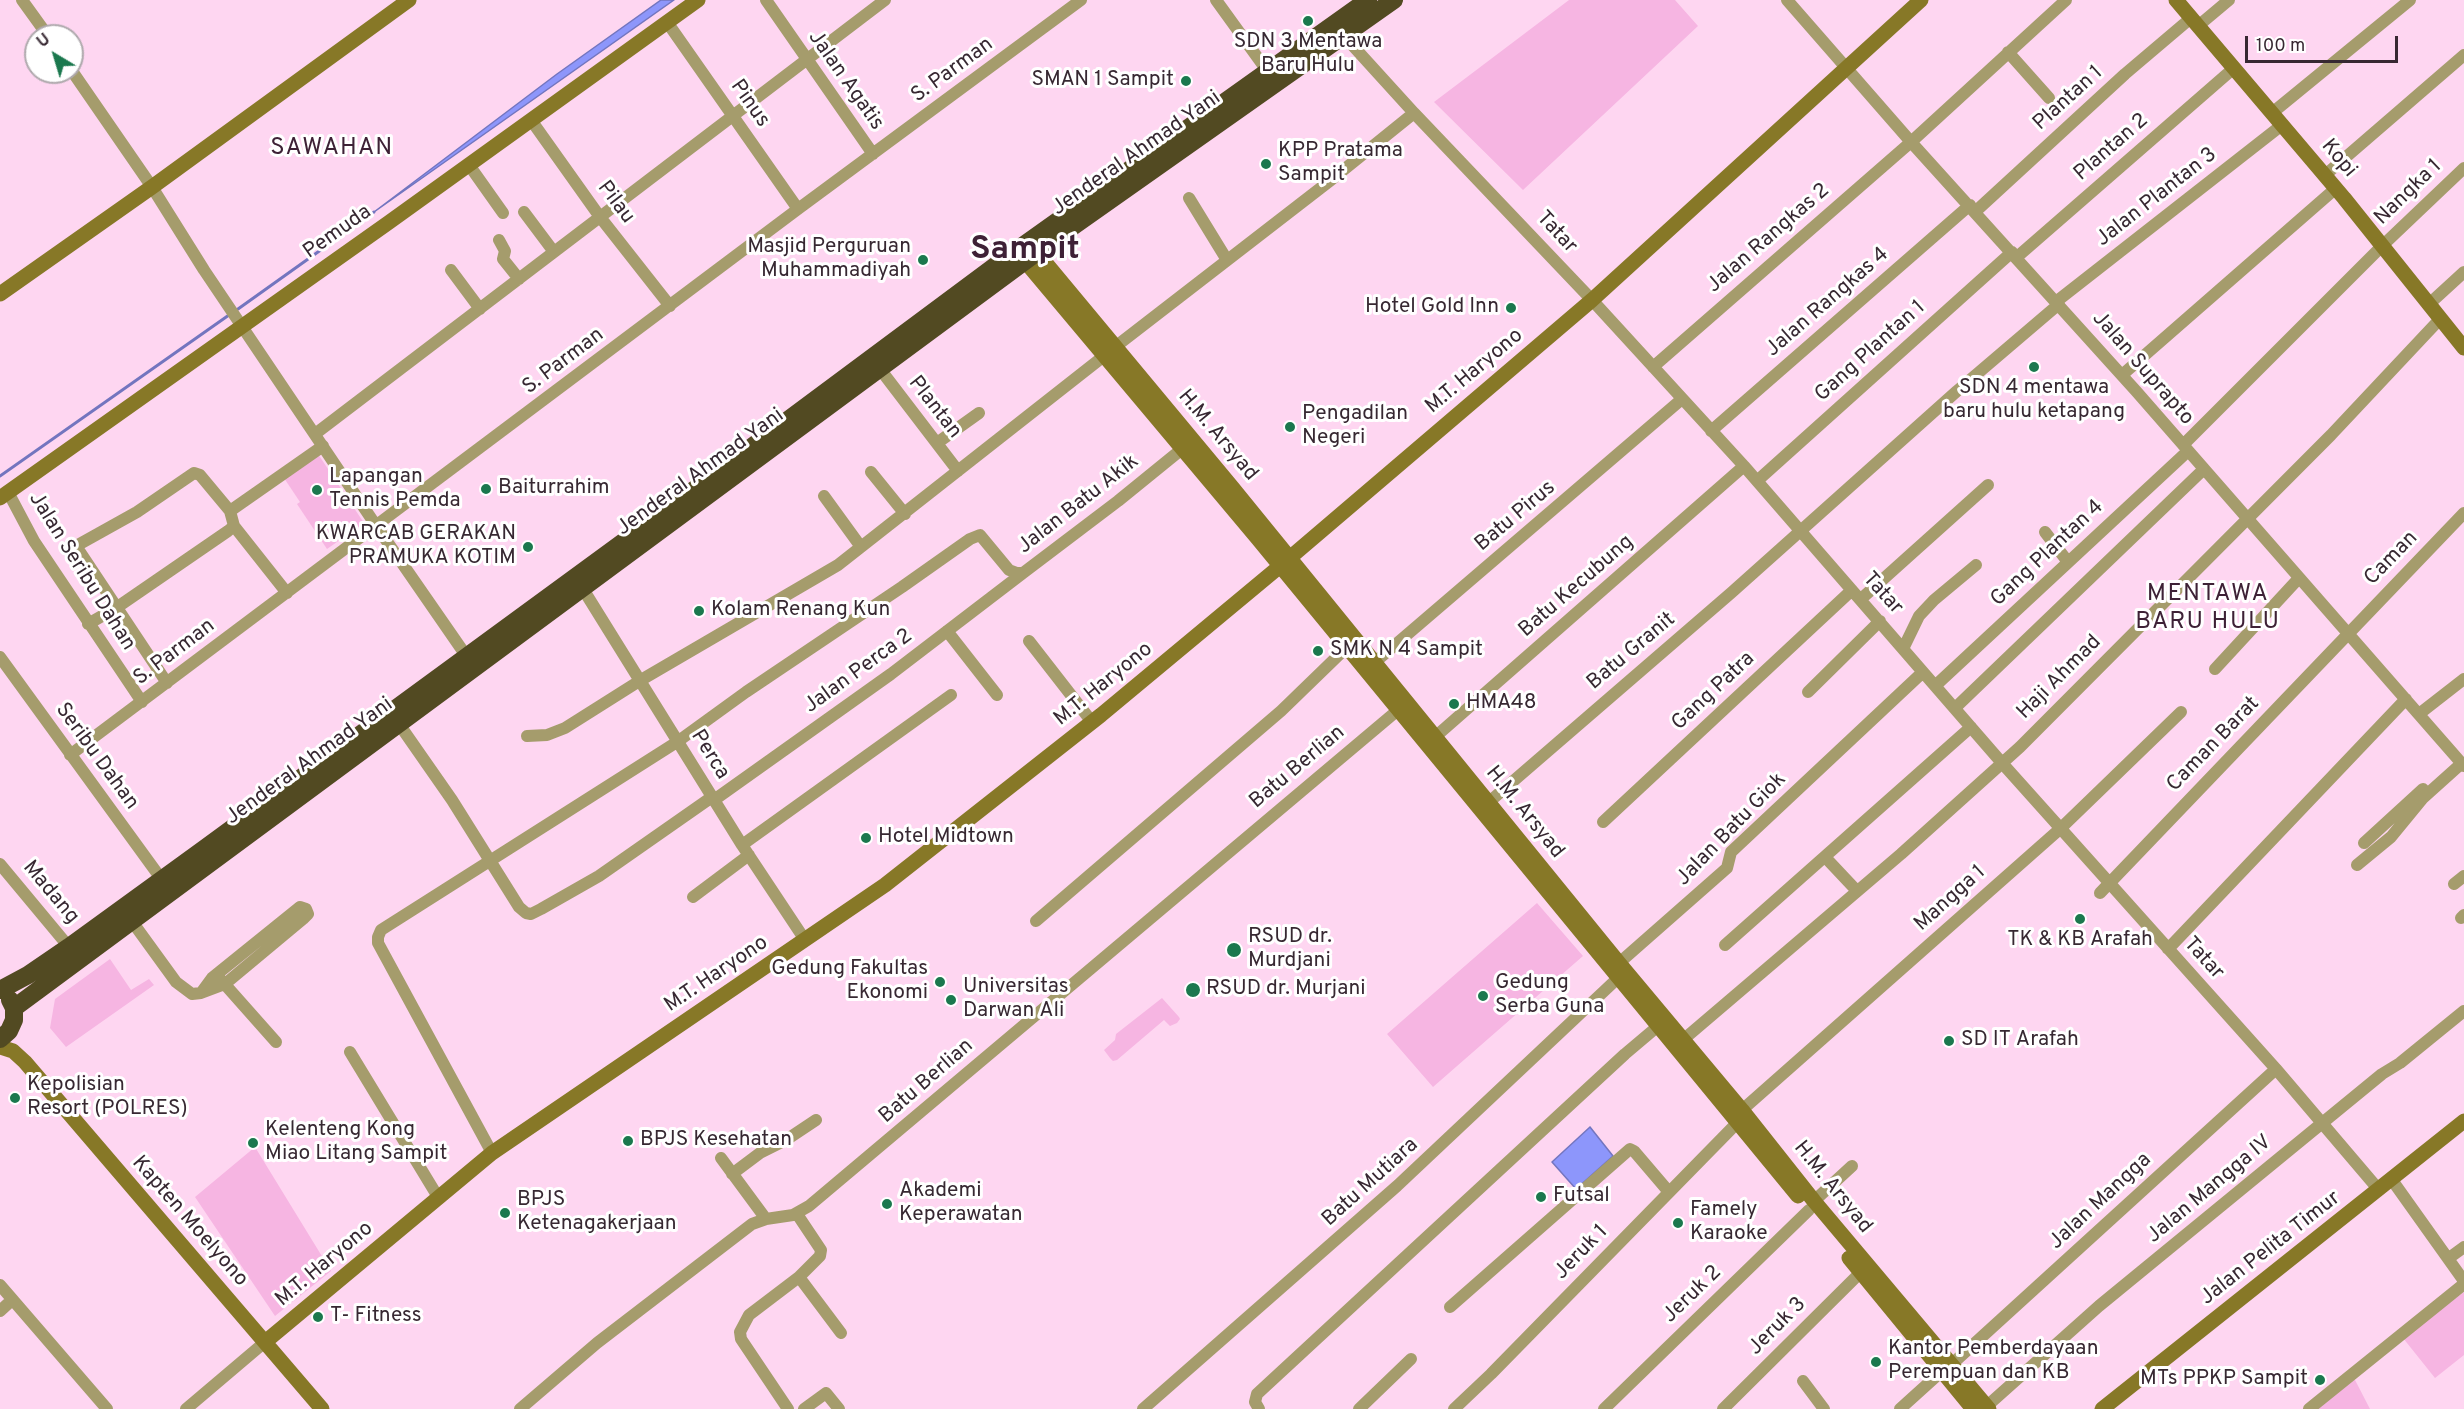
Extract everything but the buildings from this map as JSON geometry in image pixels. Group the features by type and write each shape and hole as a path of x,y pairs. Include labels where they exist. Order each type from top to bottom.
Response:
{"highway":[{"name":"Jenderal Ahmad Yani","path":"33,981 131,920 166,886 467,657 677,511 1368,0"},
{"name":"Jenderal Ahmad Yani","path":"860,376 880,369 1026,252 1394,0"},
{"name":"Jenderal Ahmad Yani","path":"33,981 69,947 166,886 399,724 583,589 677,511"},
{"path":"0,990 33,981"},
{"path":"9,1025 33,981"},
{"path":"0,990 9,998 9,1025"}],"street":[{"path":"22,0 39,24"},
{"path":"0,294 152,187 409,0"},
{"name":"Pemuda","path":"4,495 698,0"},
{"name":"Jalan Agatis","path":"766,0 873,154"},
{"path":"315,434 885,0"},
{"name":"S. Parman","path":"70,755 377,527 798,209 1081,0"},
{"path":"1216,0 1268,72"},
{"name":"Jalan Suprapto","path":"1787,0 2122,375 2460,762"},
{"name":"M.T. Haryono","path":"265,1342 492,1154 920,859 1092,722 1592,300 1921,0"},
{"name":"Jalan Rangkas 2","path":"1653,367 1911,141 2066,0"},
{"name":"Kopi","path":"2176,0 2335,189 2464,348"},
{"name":"Plantan 1","path":"1973,208 2125,74 2229,0"},
{"name":"Jalan Plantan 3","path":"1801,532 1957,391 2277,119 2410,0"},
{"name":"Pinus","path":"667,22 798,209"},
{"name":"Tatar","path":"1344,36 1744,466 2002,763 2322,1123 2386,1185 2449,1258 2464,1282"},
{"path":"2008,52 2049,98"},
{"path":"2324,176 2464,56"},
{"name":"Plantan 2","path":"2014,254 2234,68"},
{"path":"81,84 152,187 204,270 322,446 467,657"},
{"path":"527,736 547,735 565,728 641,680 838,565 1414,113"},
{"name":"Pilau","path":"531,120 600,217 670,306"},
{"path":"469,165 503,213"},
{"name":"Nangka 1","path":"2185,448 2381,247 2464,168"},
{"path":"2122,375 2335,189"},
{"path":"1188,198 1227,260"},
{"name":"Jalan Rangkas 4","path":"1711,430 1973,208"},
{"path":"524,212 554,252"},
{"path":"499,240 505,251 503,259 519,279"},
{"name":"H.M. Arsyad","path":"1026,252 1284,562 1346,648 1618,971 1684,1039 1739,1116 1947,1368"},
{"name":"Gang Plantan 1","path":"1756,481 2014,254"},
{"path":"451,270 480,309"},
{"path":"2428,305 2464,272"},
{"name":"Haji Ahmad","path":"1684,1039 2002,763 2248,519 2440,320"},
{"name":"Plantan","path":"880,369 958,471"},
{"name":"Batu Pirus","path":"1374,663 1682,399"},
{"path":"937,443 979,413"},
{"name":"H.M. Arsyad","path":"1171,424 1182,449 1374,663 1489,802 1618,971 1657,1027 1739,1116"},
{"path":"230,511 322,446"},
{"name":"Gang Plantan 4","path":"1935,686 2068,562 2185,448"},
{"name":"Jalan Batu Akik","path":"677,742 746,692 977,535 984,537 1009,570 1023,573 1182,449"},
{"name":"Batu Kecubung","path":"1435,737 1744,466"},
{"path":"1955,708 2204,470"},
{"path":"871,472 905,514"},
{"path":"166,683 78,550 76,546 79,543 137,512 194,473 200,475 230,511 234,526 287,593"},
{"name":"Gang Patra","path":"1603,822 1856,594 1988,485"},
{"name":"Jalan Seribu Dahan","path":"4,495 142,702"},
{"path":"824,496 861,547"},
{"name":"Caman","path":"2348,633 2464,513"},
{"path":"88,624 116,608 234,526"},
{"name":"Batu Granit","path":"1489,802 1801,532"},
{"path":"2045,532 2068,562"},
{"path":"1903,649 1918,616 1976,565"},
{"name":"Jalan Perca 2","path":"490,860 519,907 531,914 616,865 713,798 891,674 1023,573"},
{"path":"2215,669 2299,578"},
{"name":"Perca","path":"583,589 745,850 805,940"},
{"path":"1808,692 1880,621"},
{"path":"947,631 997,695"},
{"name":"Caman Barat","path":"2100,893 2348,633"},
{"path":"1029,641 1092,722"},
{"path":"1036,921 1281,711 1346,648"},
{"name":"Seribu Dahan","path":"0,657 166,886"},
{"name":"Jalan Batu Giok","path":"1618,971 1727,868 1731,852 1923,672"},
{"path":"2419,714 2464,679"},
{"path":"693,897 745,850 951,695"},
{"path":"2168,949 2406,699"},
{"name":"Batu Berlian","path":"520,1409 650,1301 752,1224 766,1219 797,1214 869,1157 946,1089 1398,710"},
{"name":"Mangga 1","path":"1739,1116 2061,828 2181,712"},
{"path":"399,724 490,860"},
{"path":"1725,945 1971,727"},
{"path":"492,1154 378,943 378,936 388,924 677,742"},
{"path":"2364,843 2460,762"},
{"path":"2357,865 2391,837 2423,798 2460,762"},
{"path":"1825,857 1857,891"},
{"name":"Madang","path":"0,864 69,947"},
{"path":"2454,884 2464,876"},
{"path":"131,920 176,982 192,994 201,993 221,979 303,920 308,914 306,909 300,907 221,979"},
{"name":"Batu Mutiara","path":"1143,1409 1380,1202 1618,971"},
{"path":"221,979 276,1042"},
{"name":"Jalan Mangga IV","path":"1983,1408 2099,1306 2322,1123 2464,1011"},
{"path":"9,1025 25,1062"},
{"path":"1259,1409 1255,1402 1257,1394 1616,1062 1657,1027"},
{"path":"0,1047 13,1051 25,1062"},
{"path":"350,1052 438,1197"},
{"name":"Kapten Moelyono","path":"25,1062 114,1169 322,1409"},
{"name":"Jalan Mangga","path":"1900,1409 2276,1069"},
{"name":"Jeruk 1","path":"1454,1409 1669,1192 1739,1116"},
{"path":"732,1173 760,1153 786,1140 816,1120"},
{"name":"Jalan Pelita Timur","path":"2103,1409 2464,1122"},
{"path":"1450,1307 1630,1149 1634,1150 1669,1192"},
{"path":"721,1158 766,1219"},
{"name":"Jeruk 2","path":"1604,1409 1852,1166"},
{"name":"H.M. Arsyad","path":"1811,1205 1861,1272 1983,1408"},
{"path":"788,1409 741,1339 740,1332 749,1315 799,1277 818,1259 821,1250 797,1214"},
{"path":"2449,1258 2464,1247"},
{"name":"Jeruk 3","path":"1723,1409 1861,1272"},
{"path":"799,1277 841,1333"},
{"path":"2309,1409 2464,1282"},
{"path":"0,1286 107,1409"},
{"path":"0,1311 12,1300"},
{"path":"186,1409 265,1342"},
{"path":"1359,1409 1411,1359"},
{"path":"1803,1381 1824,1409"},
{"path":"804,1409 826,1393 839,1409"}],"shaded area":[{"path":"1569,0 1675,0 1698,26 1523,190 1434,102"},
{"name":"Lapangan Tennis Pemda","path":"318,454 364,523 327,549 297,504 300,502 284,478"},
{"path":"1537,903 1583,956 1433,1087 1387,1034"},
{"path":"110,959 131,990 149,979 154,985 66,1047 50,1028 55,999"},
{"path":"1162,998 1179,1017 1177,1023 1170,1026 1164,1020 1113,1061 1104,1050 1115,1040 1116,1034"},
{"path":"255,1147 331,1271 275,1316 195,1197"},
{"path":"2464,1292 2464,1355 2435,1378 2403,1338"},
{"path":"2355,1380 2370,1409 2312,1409 2345,1381"}],"water":[{"path":"661,0 674,0 374,212 557,74"},
{"path":"1590,1127 1613,1156 1576,1189 1552,1162"}],"waterway":[{"path":"238,309 374,212"},
{"path":"0,476 229,315"}],"place":[{"name":"SDN 3 Mentawa Baru Hulu","path":"1308,21"},
{"name":"SMAN 1 Sampit","path":"1186,81"},
{"name":"KPP Pratama Sampit","path":"1266,164"},
{"name":"Masjid Perguruan Muhammadiyah","path":"923,260"},
{"name":"Hotel Gold Inn","path":"1511,308"},
{"name":"SDN 4 mentawa baru hulu ketapang","path":"2034,367"},
{"name":"Pengadilan Negeri","path":"1290,427"},
{"name":"Baiturrahim","path":"486,489"},
{"name":"Lapangan Tennis Pemda","path":"317,490"},
{"name":"KWARCAB GERAKAN PRAMUKA KOTIM","path":"528,547"},
{"name":"Kolam Renang Kun","path":"699,611"},
{"name":"SMK N 4 Sampit","path":"1318,651"},
{"name":"HMA48","path":"1454,704"},
{"name":"Hotel Midtown","path":"866,838"},
{"name":"TK & KB Arafah","path":"2080,919"},
{"name":"RSUD dr. Murdjani","path":"1234,950"},
{"name":"Gedung Fakultas Ekonomi","path":"940,982"},
{"name":"RSUD dr. Murjani","path":"1193,990"},
{"name":"Gedung Serba Guna","path":"1483,996"},
{"name":"Universitas Darwan Ali","path":"951,1000"},
{"name":"SD IT Arafah","path":"1949,1041"},
{"name":"Kepolisian Resort (POLRES)","path":"15,1098"},
{"name":"BPJS Kesehatan","path":"628,1141"},
{"name":"Kelenteng Kong Miao Litang Sampit","path":"253,1143"},
{"name":"Futsal","path":"1541,1197"},
{"name":"Akademi Keperawatan","path":"887,1204"},
{"name":"BPJS Ketenagakerjaan","path":"505,1213"},
{"name":"Famely Karaoke","path":"1678,1223"},
{"name":"T- Fitness","path":"318,1317"},
{"name":"Kantor Pemberdayaan Perempuan dan KB","path":"1876,1362"},
{"name":"MTs PPKP Sampit","path":"2320,1380"}],"district":[{"name":"SAWAHAN","path":"332,149"},
{"name":"Sampit","path":"1025,251"},
{"name":"MENTAWA BARU HULU","path":"2208,609"}]}
